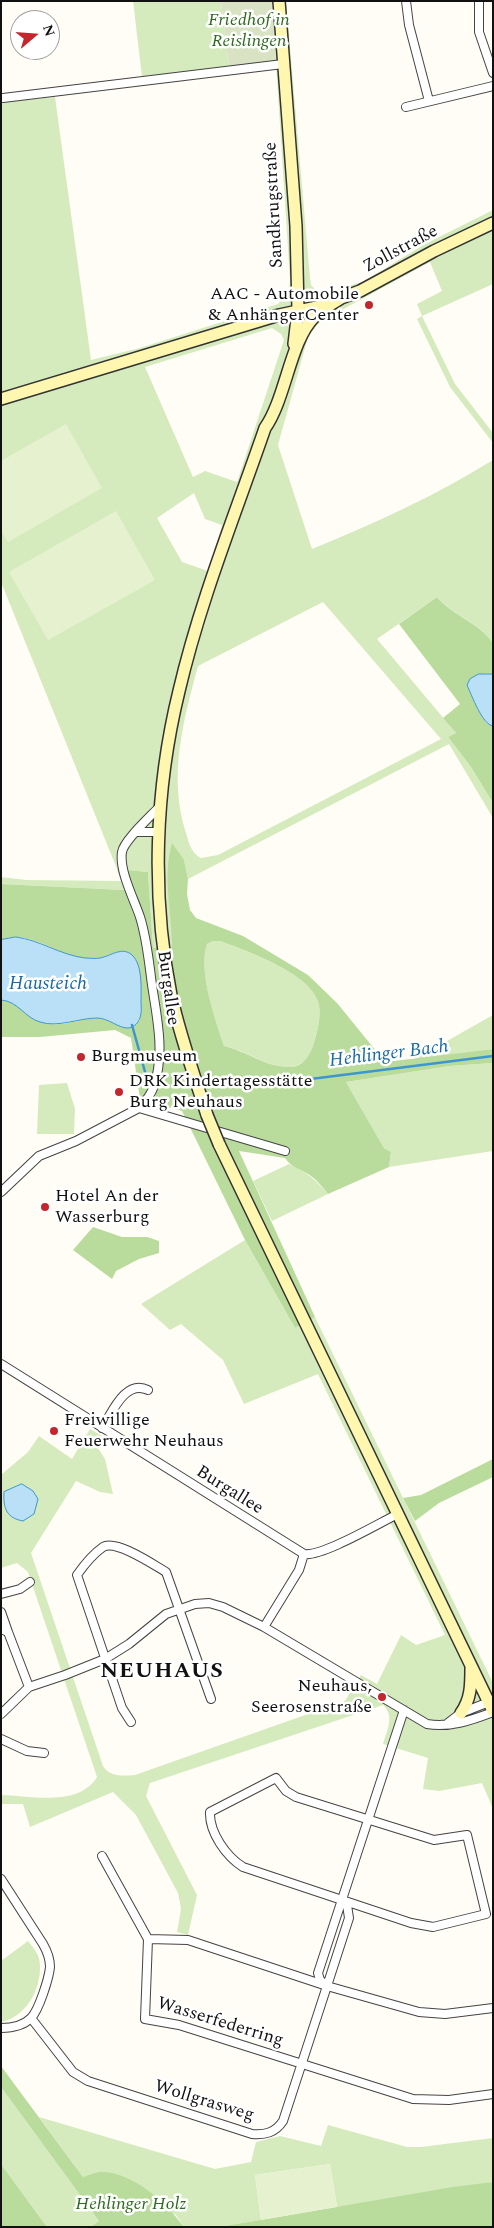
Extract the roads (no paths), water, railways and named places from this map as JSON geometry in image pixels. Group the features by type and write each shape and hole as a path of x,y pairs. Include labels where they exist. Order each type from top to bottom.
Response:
{"street":[{"name":"Sandkrugstraße","path":"265,428 292,350 298,310 296,226 279,1"},
{"path":"406,1 409,25 429,101"},
{"path":"479,1 479,32 493,73"},
{"path":"3,98 283,64"},
{"path":"406,107 493,86"},
{"name":"Zollstraße","path":"1,399 298,310 317,307 374,284 434,251 493,223"},
{"path":"343,297 313,318 301,337 274,416 265,428 186,662 173,717 160,806 158,832 162,933 171,994 185,1050 219,1144 491,1708"},
{"name":"Burgallee","path":"1,1192 39,1156 85,1137 139,1108 147,1100 154,1086 160,1047 144,936 123,865 122,853 124,844 129,837 137,832 160,806"},
{"path":"137,832 158,832"},
{"path":"139,1108 285,1151"},
{"name":"Burgallee","path":"1,1364 304,1554"},
{"path":"102,1428 129,1390 139,1387 148,1390"},
{"path":"264,1627 299,1570 304,1554 316,1554 398,1514"},
{"path":"131,1722 122,1708 77,1575 87,1561 104,1546 121,1547 166,1572 211,1699"},
{"path":"1,1594 20,1589 30,1582"},
{"path":"1,1714 29,1687 66,1675 105,1659 129,1644 166,1614 179,1609 209,1603 223,1607 264,1627 427,1724 437,1726 465,1722 491,1708"},
{"path":"1,1612 4,1631 29,1687"},
{"path":"446,1724 461,1713 467,1704 472,1666"},
{"path":"461,1713 491,1708"},
{"path":"327,1986 320,1980 318,1973 404,1710"},
{"path":"1,1739 27,1751 44,1752"},
{"path":"276,1778 286,1791 296,1797 367,1819 434,1840 467,1835 486,1914 433,1927 411,1923 243,1868 225,1852 210,1822 210,1812 276,1778"},
{"path":"102,1856 148,1940 188,1940 327,1986 408,2010 430,2014 458,2013 493,2008"},
{"path":"1,1879 43,1944 50,1960 48,1977 31,2018 22,2024 1,2028"},
{"name":"Wollgrasweg","path":"31,2018 79,2077 252,2134 262,2135 272,2132 283,2121 349,1918 347,1905 342,1899"},
{"name":"Wasserfederring","path":"148,1940 145,2019 179,2025 302,2064"},
{"path":"302,2064 413,2099 449,2100 493,2094"}],"water":[{"path":"479,674 493,674 493,726 481,715 467,685 470,679"},
{"name":"Hausteich","path":"16,937 85,958 100,958 120,951 128,952 136,959 141,978 141,1011 140,1018 136,1024 125,1028 97,1018 47,1024 30,1017 12,1003 1,1000 1,940"},
{"path":"22,1484 33,1491 38,1499 34,1514 23,1521 13,1518 7,1512 4,1498 4,1492"}],"waterway":[{"name":"Hehlinger Bach","path":"132,1025 147,1079"},
{"name":"Hehlinger Bach","path":"229,1085 279,1083 493,1056"}],"place":[{"name":"AAC - Automobile & AnhängerCenter","path":"369,305"},
{"name":"Burgmuseum","path":"81,1057"},
{"name":"DRK Kindertagesstätte Burg Neuhaus","path":"119,1092"},
{"name":"Hotel An der Wasserburg","path":"45,1207"},
{"name":"Freiwillige Feuerwehr Neuhaus","path":"54,1431"},
{"name":"Neuhaus, Seerosenstraße","path":"382,1697"}],"district":[{"name":"NEUHAUS","path":"162,1673"}],"park label":[{"name":"Friedhof in Reislingen","path":"249,31"},
{"name":"Hehlinger Holz","path":"131,2205"}]}
